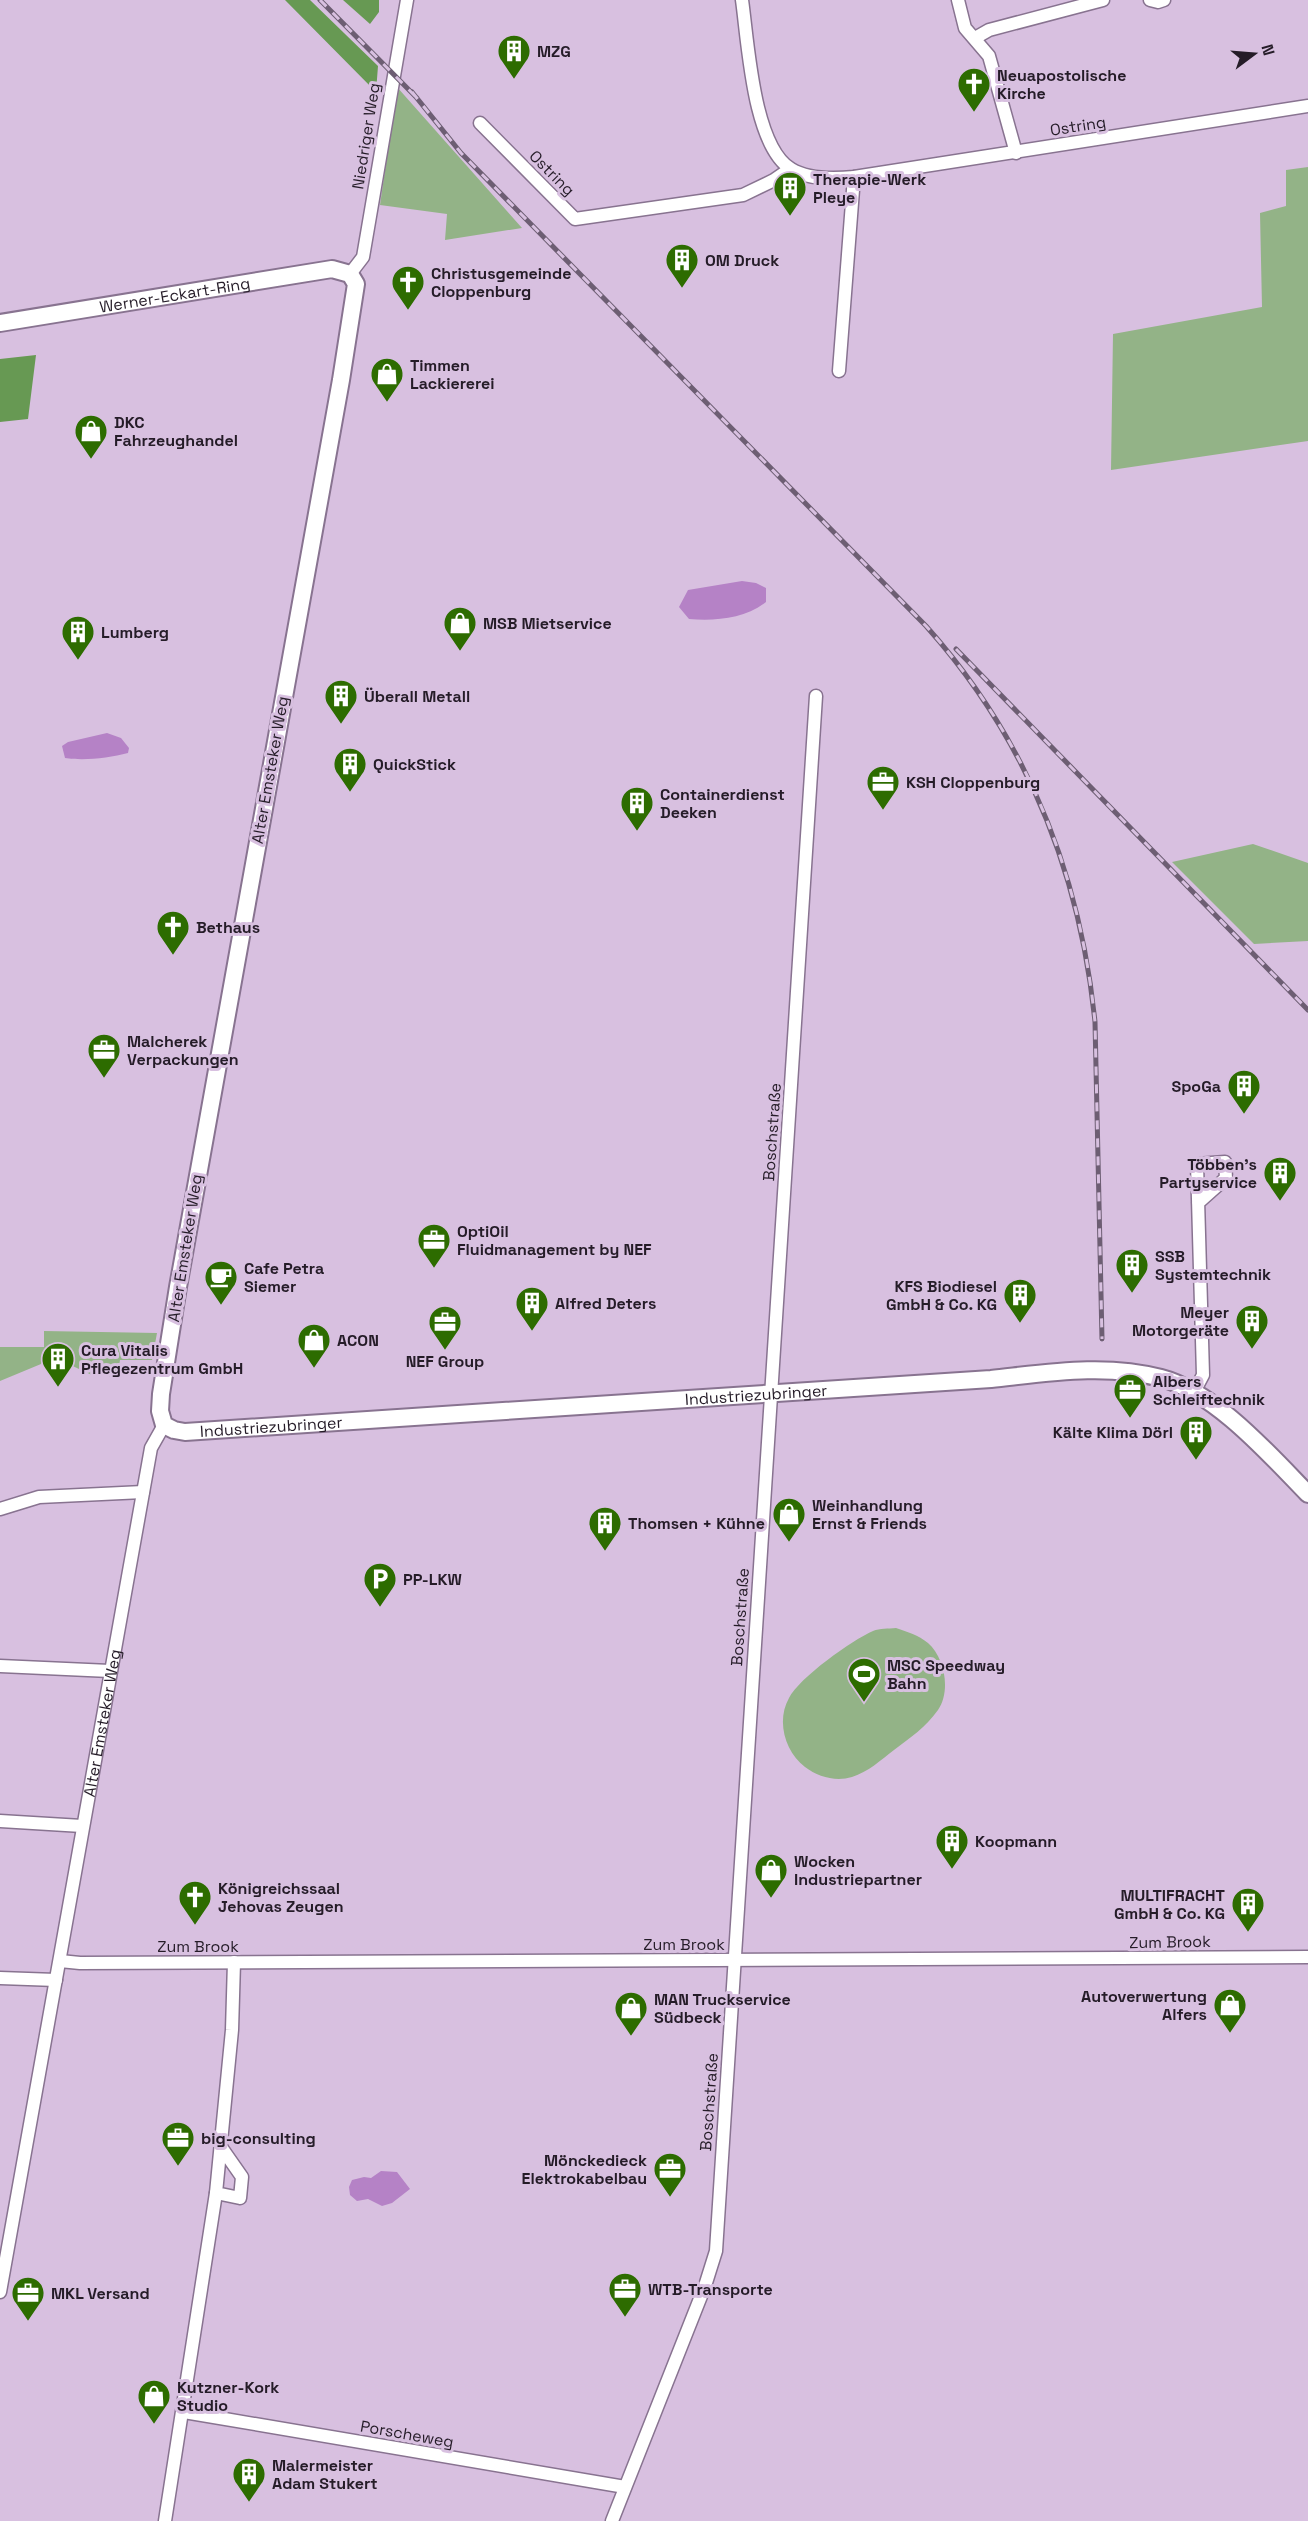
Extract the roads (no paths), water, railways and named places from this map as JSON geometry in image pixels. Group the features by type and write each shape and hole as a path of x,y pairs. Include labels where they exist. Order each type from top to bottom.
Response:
{"street":[{"name":"Niedriger Weg","path":"350,274 363,256 407,0"},
{"path":"741,0 758,108 765,133 774,151 790,169"},
{"path":"958,0 966,28 989,56 1016,153"},
{"path":"975,38 988,30 1103,0"},
{"path":"1150,0 1158,2 1164,0"},
{"name":"Ostring","path":"480,123 575,219 743,195 774,180 790,169 832,180 1308,106"},
{"path":"839,371 854,177"},
{"name":"Werner-Eckart-Ring","path":"0,323 332,269 350,274"},
{"name":"Alter Emsteker Weg","path":"0,2292 151,1448 164,1425 160,1412 161,1394 184,1254 356,295 356,284 350,274"},
{"name":"Boschstraße","path":"612,2521 705,2286 716,2251 816,696"},
{"path":"1194,1392 1203,1376 1198,1203"},
{"name":"Industriezubringer","path":"164,1425 185,1432 991,1379 1072,1371 1119,1371 1163,1378 1194,1392 1239,1425 1308,1494"},
{"path":"0,1509 39,1497 143,1492"},
{"path":"0,1666 110,1671"},
{"path":"0,1821 82,1826"},
{"name":"Zum Brook","path":"60,1961 80,1963 1308,1957"},
{"path":"165,2521 216,2193 232,2030 234,1962"},
{"path":"0,1978 56,1980"},
{"path":"216,2193 240,2198 242,2177 221,2147"},
{"name":"Porscheweg","path":"183,2412 625,2487"}],"railway":[{"path":"320,0 417,98"},
{"path":"412,92 461,153 926,626 962,669 993,714 1020,761 1043,810 1062,861 1088,967 1095,1022 1102,1339"},
{"path":"956,649 1308,1010"}],"place":[{"name":"MZG","path":"514,80"},
{"name":"Neuapostolische Kirche","path":"974,113"},
{"name":"Therapie-Werk Pleye","path":"790,217"},
{"name":"OM Druck","path":"682,289"},
{"name":"Christusgemeinde Cloppenburg","path":"408,311"},
{"name":"Timmen Lackiererei","path":"387,403"},
{"name":"DKC Fahrzeughandel","path":"91,460"},
{"name":"MSB Mietservice","path":"460,652"},
{"name":"Lumberg","path":"78,661"},
{"name":"Überall Metall","path":"341,725"},
{"name":"QuickStick","path":"350,793"},
{"name":"KSH Cloppenburg","path":"883,811"},
{"name":"Containerdienst Deeken","path":"637,832"},
{"name":"Bethaus","path":"173,956"},
{"name":"Malcherek Verpackungen","path":"104,1079"},
{"name":"SpoGa","path":"1244,1115"},
{"name":"Többen's Partyservice","path":"1280,1202"},
{"name":"OptiOil Fluidmanagement by NEF","path":"434,1269"},
{"name":"SSB Systemtechnik","path":"1132,1294"},
{"name":"Cafe Petra Siemer","path":"221,1306"},
{"name":"KFS Biodiesel GmbH & Co. KG","path":"1020,1324"},
{"name":"Alfred Deters","path":"532,1332"},
{"name":"Meyer Motorgeräte","path":"1252,1350"},
{"name":"NEF Group","path":"445,1351"},
{"name":"ACON","path":"314,1369"},
{"name":"Cura Vitalis Pflegezentrum GmbH","path":"58,1388"},
{"name":"Albers Schleiftechnik","path":"1130,1419"},
{"name":"Kälte Klima Dörl","path":"1196,1461"},
{"name":"Weinhandlung Ernst & Friends","path":"789,1543"},
{"name":"Thomsen + Kühne","path":"605,1552"},
{"name":"PP-LKW","path":"380,1608"},
{"name":"MSC Speedway Bahn","path":"864,1703"},
{"name":"Koopmann","path":"952,1870"},
{"name":"Wocken Industriepartner","path":"771,1899"},
{"name":"Königreichssaal Jehovas Zeugen","path":"195,1926"},
{"name":"MULTIFRACHT GmbH & Co. KG","path":"1248,1933"},
{"name":"Autoverwertung Alfers","path":"1230,2034"},
{"name":"MAN Truckservice Südbeck","path":"631,2037"},
{"name":"big-consulting","path":"178,2167"},
{"name":"Mönckedieck Elektrokabelbau","path":"670,2198"},
{"name":"WTB-Transporte","path":"625,2318"},
{"name":"MKL Versand","path":"28,2322"},
{"name":"Kutzner-Kork Studio","path":"154,2425"},
{"name":"Malermeister Adam Stukert","path":"249,2503"}]}
